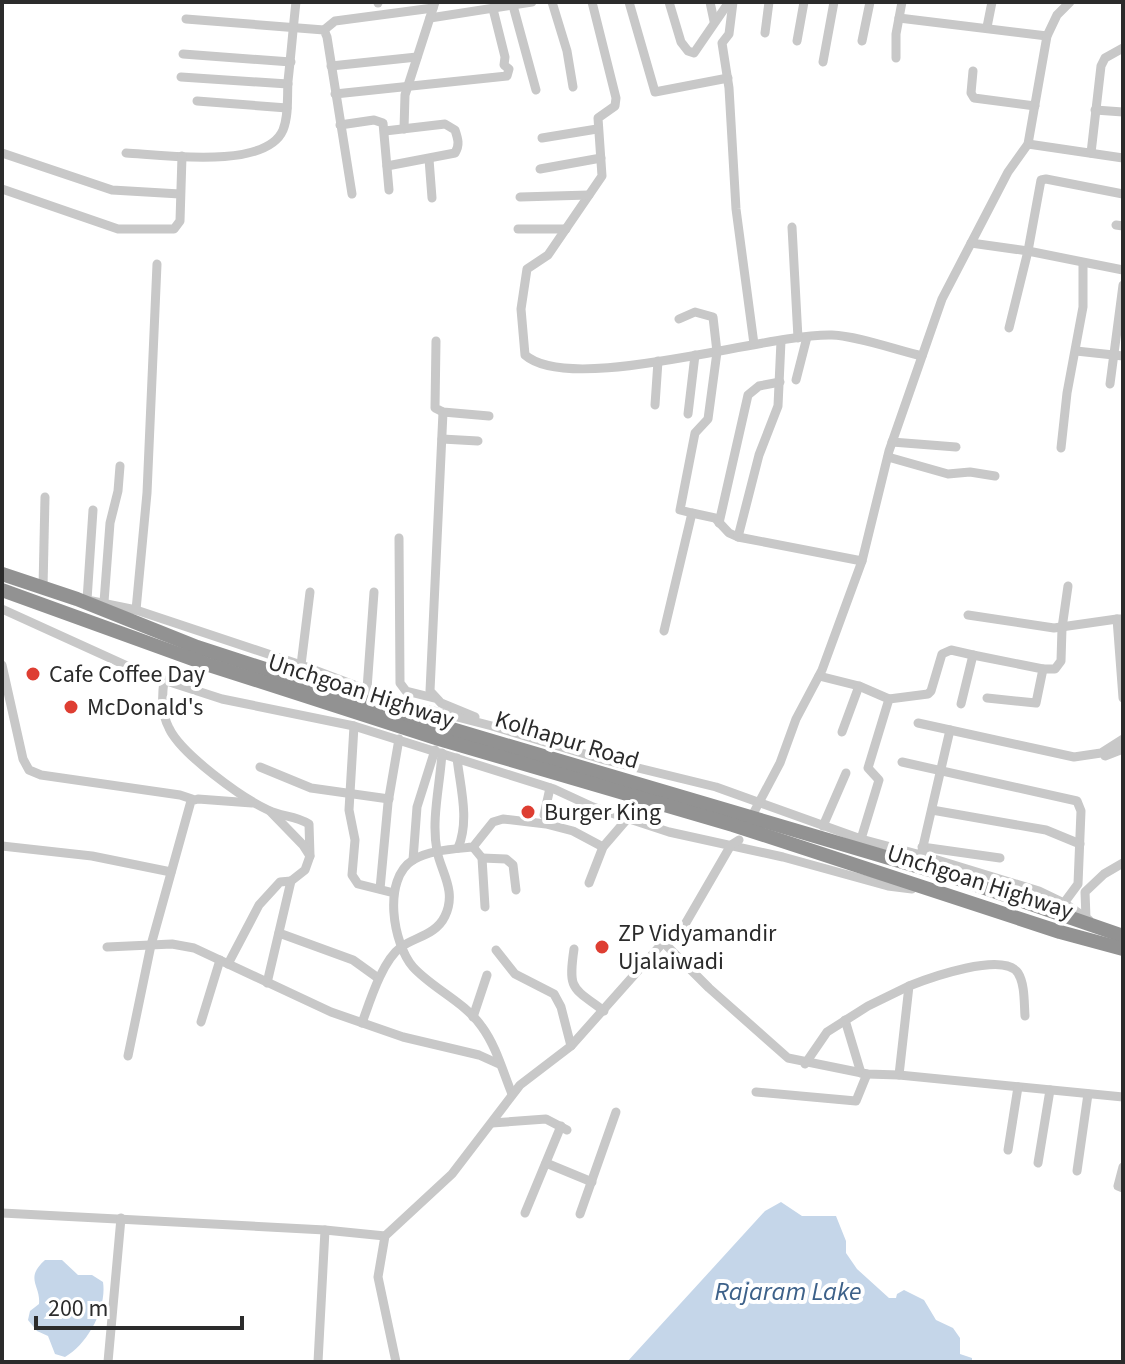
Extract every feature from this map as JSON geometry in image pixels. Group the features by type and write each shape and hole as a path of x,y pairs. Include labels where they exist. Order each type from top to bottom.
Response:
{"highway":[{"name":"Kolhapur Road","path":"2,574 82,600 197,647 460,731 950,876 1123,936"},
{"name":"Unchgoan Highway","path":"2,590 209,665 453,743 733,825 1060,932 1123,949"}],"street":[{"path":"126,153 248,155 277,139 283,129 287,108 296,2"},
{"path":"186,19 324,30 335,21 378,8 493,9 532,2"},
{"path":"552,2 567,51 573,87"},
{"path":"592,2 616,98 615,106 598,118 602,176 548,255 527,269 521,309 525,355 534,362 571,368 618,367 754,344 834,335 922,356"},
{"path":"629,2 655,92 728,78"},
{"path":"669,2 681,42 688,51 696,52 713,23 731,2"},
{"path":"710,2 713,23 729,34"},
{"path":"731,2 729,34 722,43 728,78 736,209 754,344"},
{"path":"765,33 769,2"},
{"path":"797,41 804,2"},
{"path":"823,62 834,2"},
{"path":"862,41 870,2"},
{"path":"896,58 902,2"},
{"path":"987,27 992,2"},
{"path":"753,814 819,676 862,561 892,442 942,299 1008,172 1028,144 1047,36 1057,15 1070,2"},
{"path":"513,4 536,90"},
{"path":"335,94 507,76 509,69 504,65 505,57 493,9"},
{"path":"404,129 403,106 407,85 433,10"},
{"path":"899,18 1047,36"},
{"path":"324,30 352,194"},
{"path":"1091,153 1103,61 1123,48"},
{"path":"183,54 291,62"},
{"path":"331,66 417,57"},
{"path":"973,71 971,93 974,98 1035,106"},
{"path":"181,77 288,84"},
{"path":"197,101 287,108"},
{"path":"1095,110 1123,112"},
{"path":"340,125 380,120 385,131 389,190"},
{"path":"385,131 445,124 455,130 458,148 455,153 387,166"},
{"path":"542,138 597,129"},
{"path":"1028,144 1123,158"},
{"path":"2,153 112,190 180,194"},
{"path":"2,189 107,226 130,230 174,229 180,221 182,156"},
{"path":"540,169 601,158"},
{"path":"429,159 432,198"},
{"path":"1009,328 1041,180 1123,194"},
{"path":"520,197 589,195"},
{"path":"792,227 802,338 796,380"},
{"path":"518,229 566,229"},
{"path":"971,243 1123,270"},
{"path":"136,610 147,493 157,264"},
{"path":"1061,448 1067,393 1083,307 1083,264"},
{"path":"1110,384 1118,356 1123,285"},
{"path":"679,319 695,312 713,317 717,352 708,419 695,433 680,510 715,518 738,537 862,561"},
{"path":"436,341 433,403 443,412 489,416"},
{"path":"738,537 778,406 781,341"},
{"path":"1076,351 1118,356"},
{"path":"688,414 695,355"},
{"path":"655,405 658,361"},
{"path":"719,523 748,395 754,389 780,382"},
{"path":"690,398 710,400"},
{"path":"434,698 430,691 443,412"},
{"path":"442,439 478,441"},
{"path":"892,442 956,447"},
{"path":"888,457 948,474 970,472 995,476"},
{"path":"104,602 110,523 120,466"},
{"path":"43,588 45,497"},
{"path":"93,510 82,600 136,610 424,709 605,760 716,787 861,839 922,851 1000,858"},
{"path":"664,631 692,513"},
{"path":"399,538 400,683 406,691 434,698 492,726"},
{"path":"819,676 859,686 889,699 928,694 945,651 1055,669 1059,665 1068,586"},
{"path":"301,665 310,592"},
{"path":"367,689 374,592"},
{"path":"2,609 121,663 222,699 292,711 399,739 550,788 669,832 735,842 888,886 932,890"},
{"path":"968,615 1062,628 1120,619 1123,698"},
{"path":"961,704 973,655"},
{"path":"2,665 7,709 29,770 41,775 192,799 255,803"},
{"path":"987,698 1036,703 1043,669"},
{"path":"164,680 164,716 177,742 229,785 271,812 310,856"},
{"path":"842,732 859,686"},
{"path":"861,839 879,780 868,768 889,699"},
{"path":"918,723 1067,756 1104,756 1123,749"},
{"path":"354,726 350,794 350,822 355,840 354,881 394,893"},
{"path":"922,851 950,730"},
{"path":"380,889 399,739"},
{"path":"1093,755 1123,739"},
{"path":"362,1023 378,978 401,947 419,940 436,928 447,912 448,884 437,853 438,752"},
{"path":"438,752 417,807 413,860 399,878 394,893 394,913 401,947 419,974 482,1025 512,1094"},
{"path":"457,758 464,816 458,848"},
{"path":"902,762 1075,800 1081,807 1078,884 1067,905"},
{"path":"260,767 298,784 389,799"},
{"path":"823,826 846,773"},
{"path":"544,815 550,788"},
{"path":"128,1056 151,945 192,799"},
{"path":"932,810 1046,830 1080,844"},
{"path":"201,1022 224,962 259,905 280,882 291,881 305,870 310,856 309,824 297,817 271,812"},
{"path":"589,883 603,847 628,818"},
{"path":"413,860 473,847 493,822 503,819 573,831 603,847"},
{"path":"396,1362 378,1277 385,1236 452,1174 512,1094 536,1071 571,1046 676,928 684,926 735,842"},
{"path":"2,846 92,856 171,872"},
{"path":"473,847 482,858 485,907"},
{"path":"922,851 1013,882 1067,905 1105,931"},
{"path":"482,858 506,859 513,865 516,890"},
{"path":"1067,905 1104,874 1123,863"},
{"path":"267,983 291,881"},
{"path":"1085,892 1086,918"},
{"path":"279,933 353,960 378,978"},
{"path":"663,942 761,1036 788,1058 805,1064 864,1073 1123,1097"},
{"path":"107,947 183,945 362,1023 403,1037 479,1055 499,1064"},
{"path":"574,949 573,986 604,1011"},
{"path":"496,950 515,974 554,994 561,1007 571,1046"},
{"path":"805,1064 827,1032 845,1020 909,986 961,968 1008,965 1016,970 1021,982 1025,1016"},
{"path":"473,1017 487,975"},
{"path":"899,1075 909,986"},
{"path":"756,1092 856,1101 864,1073 845,1020"},
{"path":"1008,1150 1018,1087"},
{"path":"1038,1163 1050,1090"},
{"path":"1077,1171 1088,1094"},
{"path":"580,1214 616,1112"},
{"path":"492,1123 546,1119 564,1128 525,1213"},
{"path":"546,1163 592,1182"},
{"path":"1123,1169 1118,1186 1123,1188"},
{"path":"2,1213 385,1236"},
{"path":"108,1362 121,1218"},
{"path":"318,1362 325,1230"}],"water":[{"name":"Rajaram Lake","path":"781,1202 802,1216 836,1216 846,1241 846,1253 857,1269 889,1298 896,1298 904,1290 924,1300 936,1320 953,1328 960,1338 960,1354 972,1358 972,1362 627,1362 765,1211"},
{"path":"45,1260 62,1260 78,1275 92,1275 103,1282 102,1303 94,1324 81,1343 65,1357 55,1354 48,1336 37,1331 28,1320 30,1311 39,1304 35,1272"}],"place":[{"name":"Cafe Coffee Day","path":"33,674"},
{"name":"McDonald's","path":"71,707"},
{"name":"Burger King","path":"528,812"},
{"name":"ZP Vidyamandir Ujalaiwadi","path":"602,947"}]}
